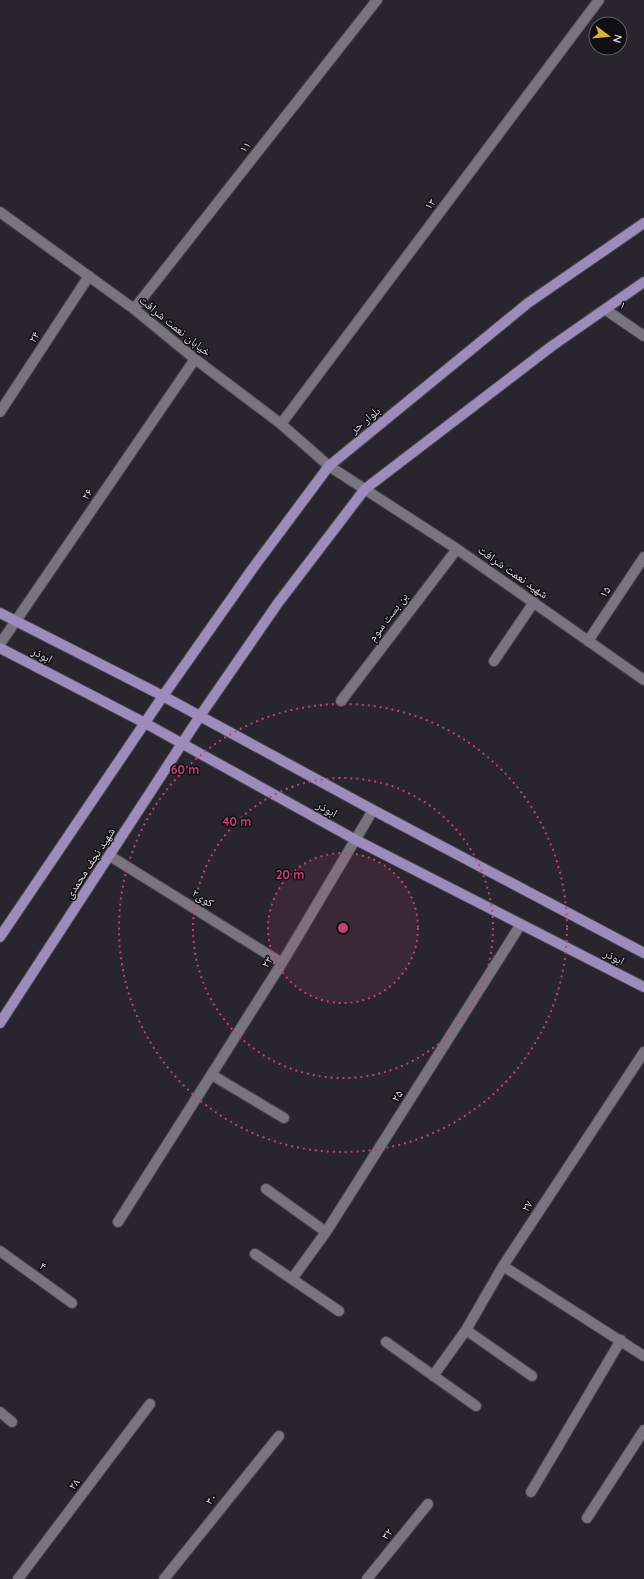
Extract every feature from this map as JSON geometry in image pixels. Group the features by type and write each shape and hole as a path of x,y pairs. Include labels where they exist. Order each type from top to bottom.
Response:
{"main road":[{"name":"بلوار حر","path":"163,696 253,568 329,466 528,303 644,223"},
{"path":"200,716 278,603 365,489 552,346 606,310 644,282"},
{"name":"ابوذر","path":"0,613 163,696 373,810 644,953"},
{"name":"ابوذر","path":"0,648 145,723 356,840 521,924 642,983"},
{"path":"0,937 163,696"},
{"name":"شهید نجف محمدی","path":"0,1023 200,716"}],"street":[{"name":"۱۱","path":"134,309 377,0"},
{"name":"۱۳","path":"281,424 598,0"},
{"name":"خیابان نعمت شرافت","path":"0,212 134,309 195,359 281,424 329,466 365,489"},
{"name":"۲۴","path":"0,412 89,276"},
{"name":"۱","path":"606,310 644,336"},
{"name":"۲۶","path":"0,644 195,359"},
{"name":"شهید نعمت شرافت","path":"365,489 457,549 644,680"},
{"name":"بن بست سوم","path":"341,701 457,549"},
{"name":"۱۵","path":"588,641 644,557"},
{"path":"494,661 534,602"},
{"name":"۲۳","path":"118,1222 282,963 373,810"},
{"name":"کوی۲","path":"110,856 282,963"},
{"name":"۲۵","path":"292,1279 326,1232 521,924"},
{"name":"۲۷","path":"433,1376 466,1330 503,1266 644,1052"},
{"path":"212,1075 284,1118"},
{"path":"266,1189 326,1232"},
{"name":"۴","path":"0,1251 72,1303"},
{"path":"255,1254 339,1311"},
{"path":"503,1266 644,1356"},
{"path":"466,1330 532,1376"},
{"path":"531,1492 621,1340"},
{"path":"386,1342 476,1406"},
{"name":"۲۸","path":"18,1579 150,1404"},
{"path":"0,1412 12,1422"},
{"path":"587,1518 644,1430"},
{"name":"۳۰","path":"164,1579 279,1436"},
{"name":"۳۲","path":"367,1579 428,1504"}]}
